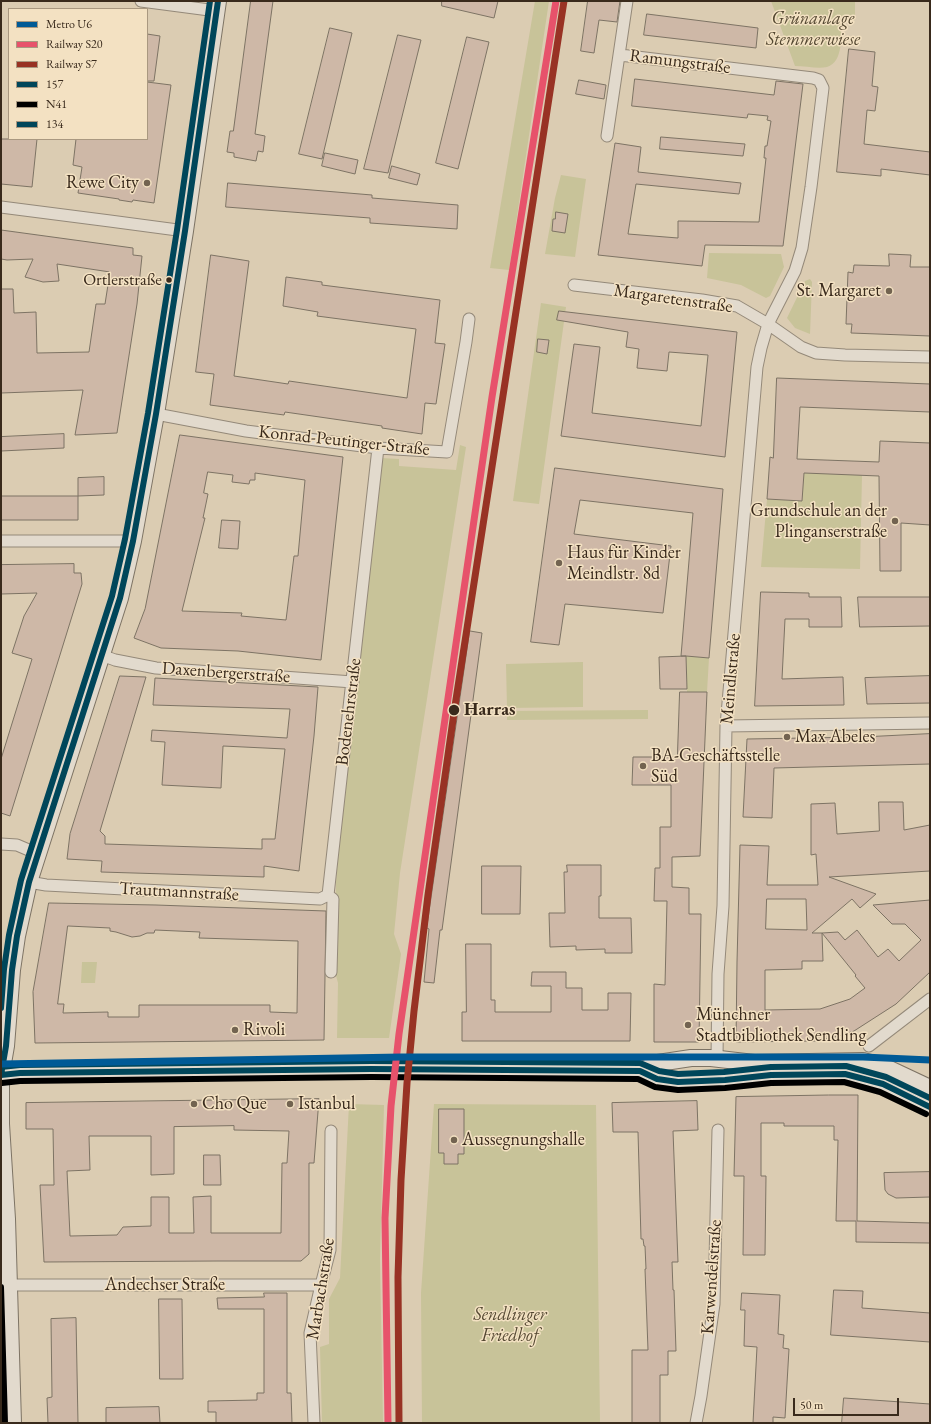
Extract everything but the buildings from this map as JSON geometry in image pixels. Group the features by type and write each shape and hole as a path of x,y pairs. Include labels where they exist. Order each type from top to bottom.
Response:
{"street":[{"path":"13,1423 10,1285 1,1124 1,1075 6,1046 12,970 17,936 29,882 120,598 133,541 156,414 185,232 218,6 141,1"},
{"path":"620,55 627,1"},
{"name":"Ramungstraße","path":"607,136 620,55 813,78 820,82"},
{"name":"Meindlstraße","path":"717,1059 718,974 723,906 726,726 757,367 768,324 795,271 802,248 823,89 820,82"},
{"path":"1,207 185,232"},
{"name":"Margaretenstraße","path":"574,285 702,300 737,306 768,324 801,347 816,353 930,357"},
{"name":"Konrad-Peutinger-Straße","path":"156,414 246,430 378,448 447,452 469,319"},
{"name":"Bodenehrstraße","path":"331,972 333,899 328,895 378,448"},
{"path":"1,541 133,541"},
{"name":"Daxenbergerstraße","path":"101,655 115,660 156,668 353,682"},
{"path":"726,726 930,723"},
{"path":"1,844 17,845 38,854"},
{"name":"Trautmannstraße","path":"29,882 46,885 320,899 328,895"},
{"path":"869,1046 930,999"},
{"path":"1,1075 20,1073 364,1070 640,1071 658,1063 678,1059 703,1058 754,1063 832,1067 858,1077 883,1084 930,1107"},
{"path":"640,1071 657,1079 678,1082 725,1080 832,1067 863,1061 874,1063 905,1075 930,1088"},
{"name":"Karwendelstraße","path":"696,1423 714,1304 718,1130"},
{"name":"Marbachstraße","path":"314,1423 310,1333 330,1250 331,1131"},
{"name":"Andechser Straße","path":"10,1285 321,1285"}],"green space":[{"path":"535,1 549,1 509,270 490,268"},
{"name":"Grünanlage Stemmerwiese","path":"771,1 855,1 855,20 841,20 841,40 839,54 836,60 832,64 823,68 795,66"},
{"path":"561,175 586,179 575,257 545,254 555,198"},
{"path":"709,253 781,254 784,267 770,296 766,298 741,285 707,278"},
{"path":"810,279 812,282 810,334 795,328 787,318 805,281"},
{"path":"541,303 566,307 539,504 513,501"},
{"path":"460,445 466,447 400,873 394,934 401,954 389,1038 337,1038 338,983 335,972 336,882 342,813 360,661 370,552 381,458 399,459 399,466 456,470"},
{"path":"805,459 862,475 860,569 761,567 767,499 802,501"},
{"path":"686,656 709,658 707,692 687,692"},
{"path":"583,662 583,707 507,708 506,664"},
{"path":"648,710 648,719 507,720 507,711"},
{"path":"82,962 97,962 95,983 81,983"},
{"path":"349,1104 384,1105 380,1259 383,1423 322,1423 320,1347 329,1344 329,1299 340,1278"},
{"name":"Sendlinger Friedhof","path":"434,1104 596,1105 600,1423 422,1423 421,1293"}],"metro line":[{"name":"U6","path":"1,1064 401,1057 863,1057 930,1060"}],"rail line":[{"name":"S20","path":"388,1423 385,1218 391,1106 399,1034 492,397 556,1"},
{"name":"S7","path":"399,1423 398,1277 401,1180 407,1083 414,1011 428,895 455,706 564,1"}],"transit line":[{"name":"134","path":"1,1008 4,969 9,935 21,880 112,596 125,539 148,413 177,230 210,1"},
{"name":"157","path":"1,1075 6,1046 12,970 17,936 29,882 120,598 133,541 156,414 185,231 218,1"},
{"name":"134","path":"1,1067 20,1065 371,1061 640,1063 659,1071 678,1074 724,1072 771,1067 846,1066 886,1077 930,1098"},
{"name":"157","path":"1,1075 20,1073 371,1069 640,1071 657,1079 678,1082 725,1080 771,1075 845,1074 883,1084 930,1107"},
{"name":"N41","path":"2,1083 20,1081 371,1077 638,1079 655,1087 678,1090 725,1088 771,1083 844,1082 880,1092 926,1114"},
{"name":"N41","path":"1,1287 5,1423"}],"place":[{"name":"Rewe City","path":"147,183"},
{"name":"Ortlerstraße","path":"169,280"},
{"name":"St. Margaret","path":"889,291"},
{"name":"Grundschule an der Plinganserstraße","path":"895,521"},
{"name":"Haus für Kinder Meindlstr. 8d","path":"559,563"},
{"name":"Harras","path":"454,710"},
{"name":"Max Abeles","path":"787,737"},
{"name":"BA-Geschäftsstelle Süd","path":"643,766"},
{"name":"Münchner Stadtbibliothek Sendling","path":"688,1025"},
{"name":"Rivoli","path":"235,1030"},
{"name":"Cho Que","path":"194,1104"},
{"name":"Istanbul","path":"290,1104"},
{"name":"Aussegnungshalle","path":"454,1140"}]}
